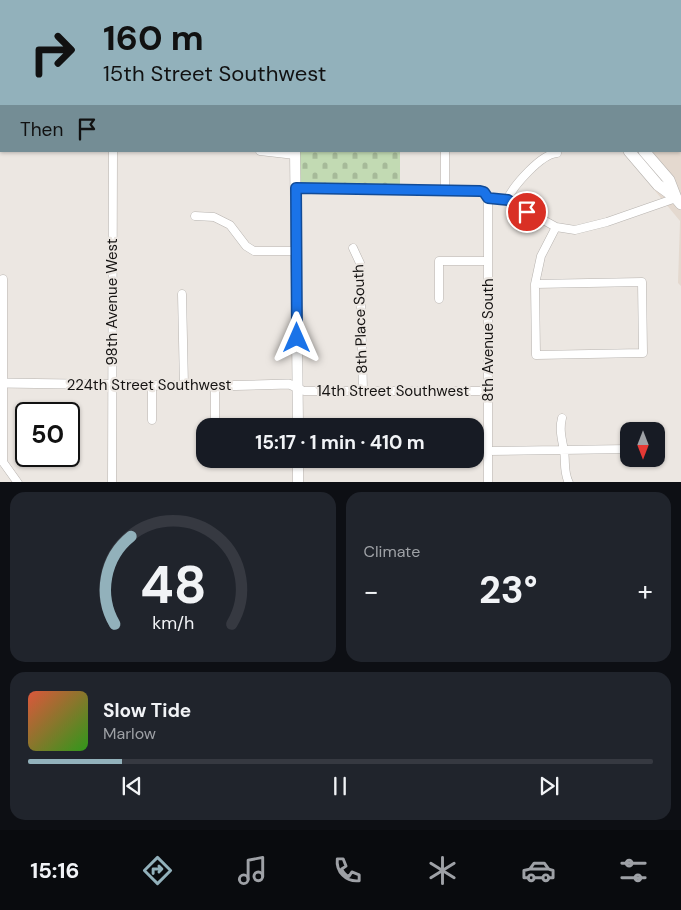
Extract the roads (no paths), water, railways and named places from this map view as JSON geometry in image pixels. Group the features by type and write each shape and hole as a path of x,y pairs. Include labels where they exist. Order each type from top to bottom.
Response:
{"main road":[{"path":"631,152 658,185 679,200"},
{"path":"645,152 669,180 679,200"},
{"path":"295,153 298,418"},
{"path":"298,468 298,482"}],"street":[{"name":"98th Avenue West","path":"112,482 113,152"},
{"path":"278,152 295,153"},
{"path":"445,152 445,190"},
{"path":"508,200 511,191 535,167 551,153 557,152"},
{"path":"296,188 482,191 488,198 508,200 556,227 575,230 592,227 679,200"},
{"name":"8th Avenue South","path":"488,198 488,482"},
{"path":"195,216 214,216 225,222 237,232 246,246 254,251 297,251"},
{"path":"535,284 642,282 643,353 536,355 535,284 541,256 556,227"},
{"name":"8th Place South","path":"354,248 360,263 362,390"},
{"path":"439,300 439,260 488,261"},
{"path":"4,279 3,462 18,482"},
{"path":"182,294 184,386"},
{"name":"224th Street Southwest","path":"2,383 184,386 289,384 298,388"},
{"path":"152,385 152,420"},
{"path":"214,386 216,418"},
{"name":"14th Street Southwest","path":"298,388 304,390 488,391"},
{"path":"562,418 561,439 564,450 564,473 569,482"},
{"path":"488,451 620,449"}]}
